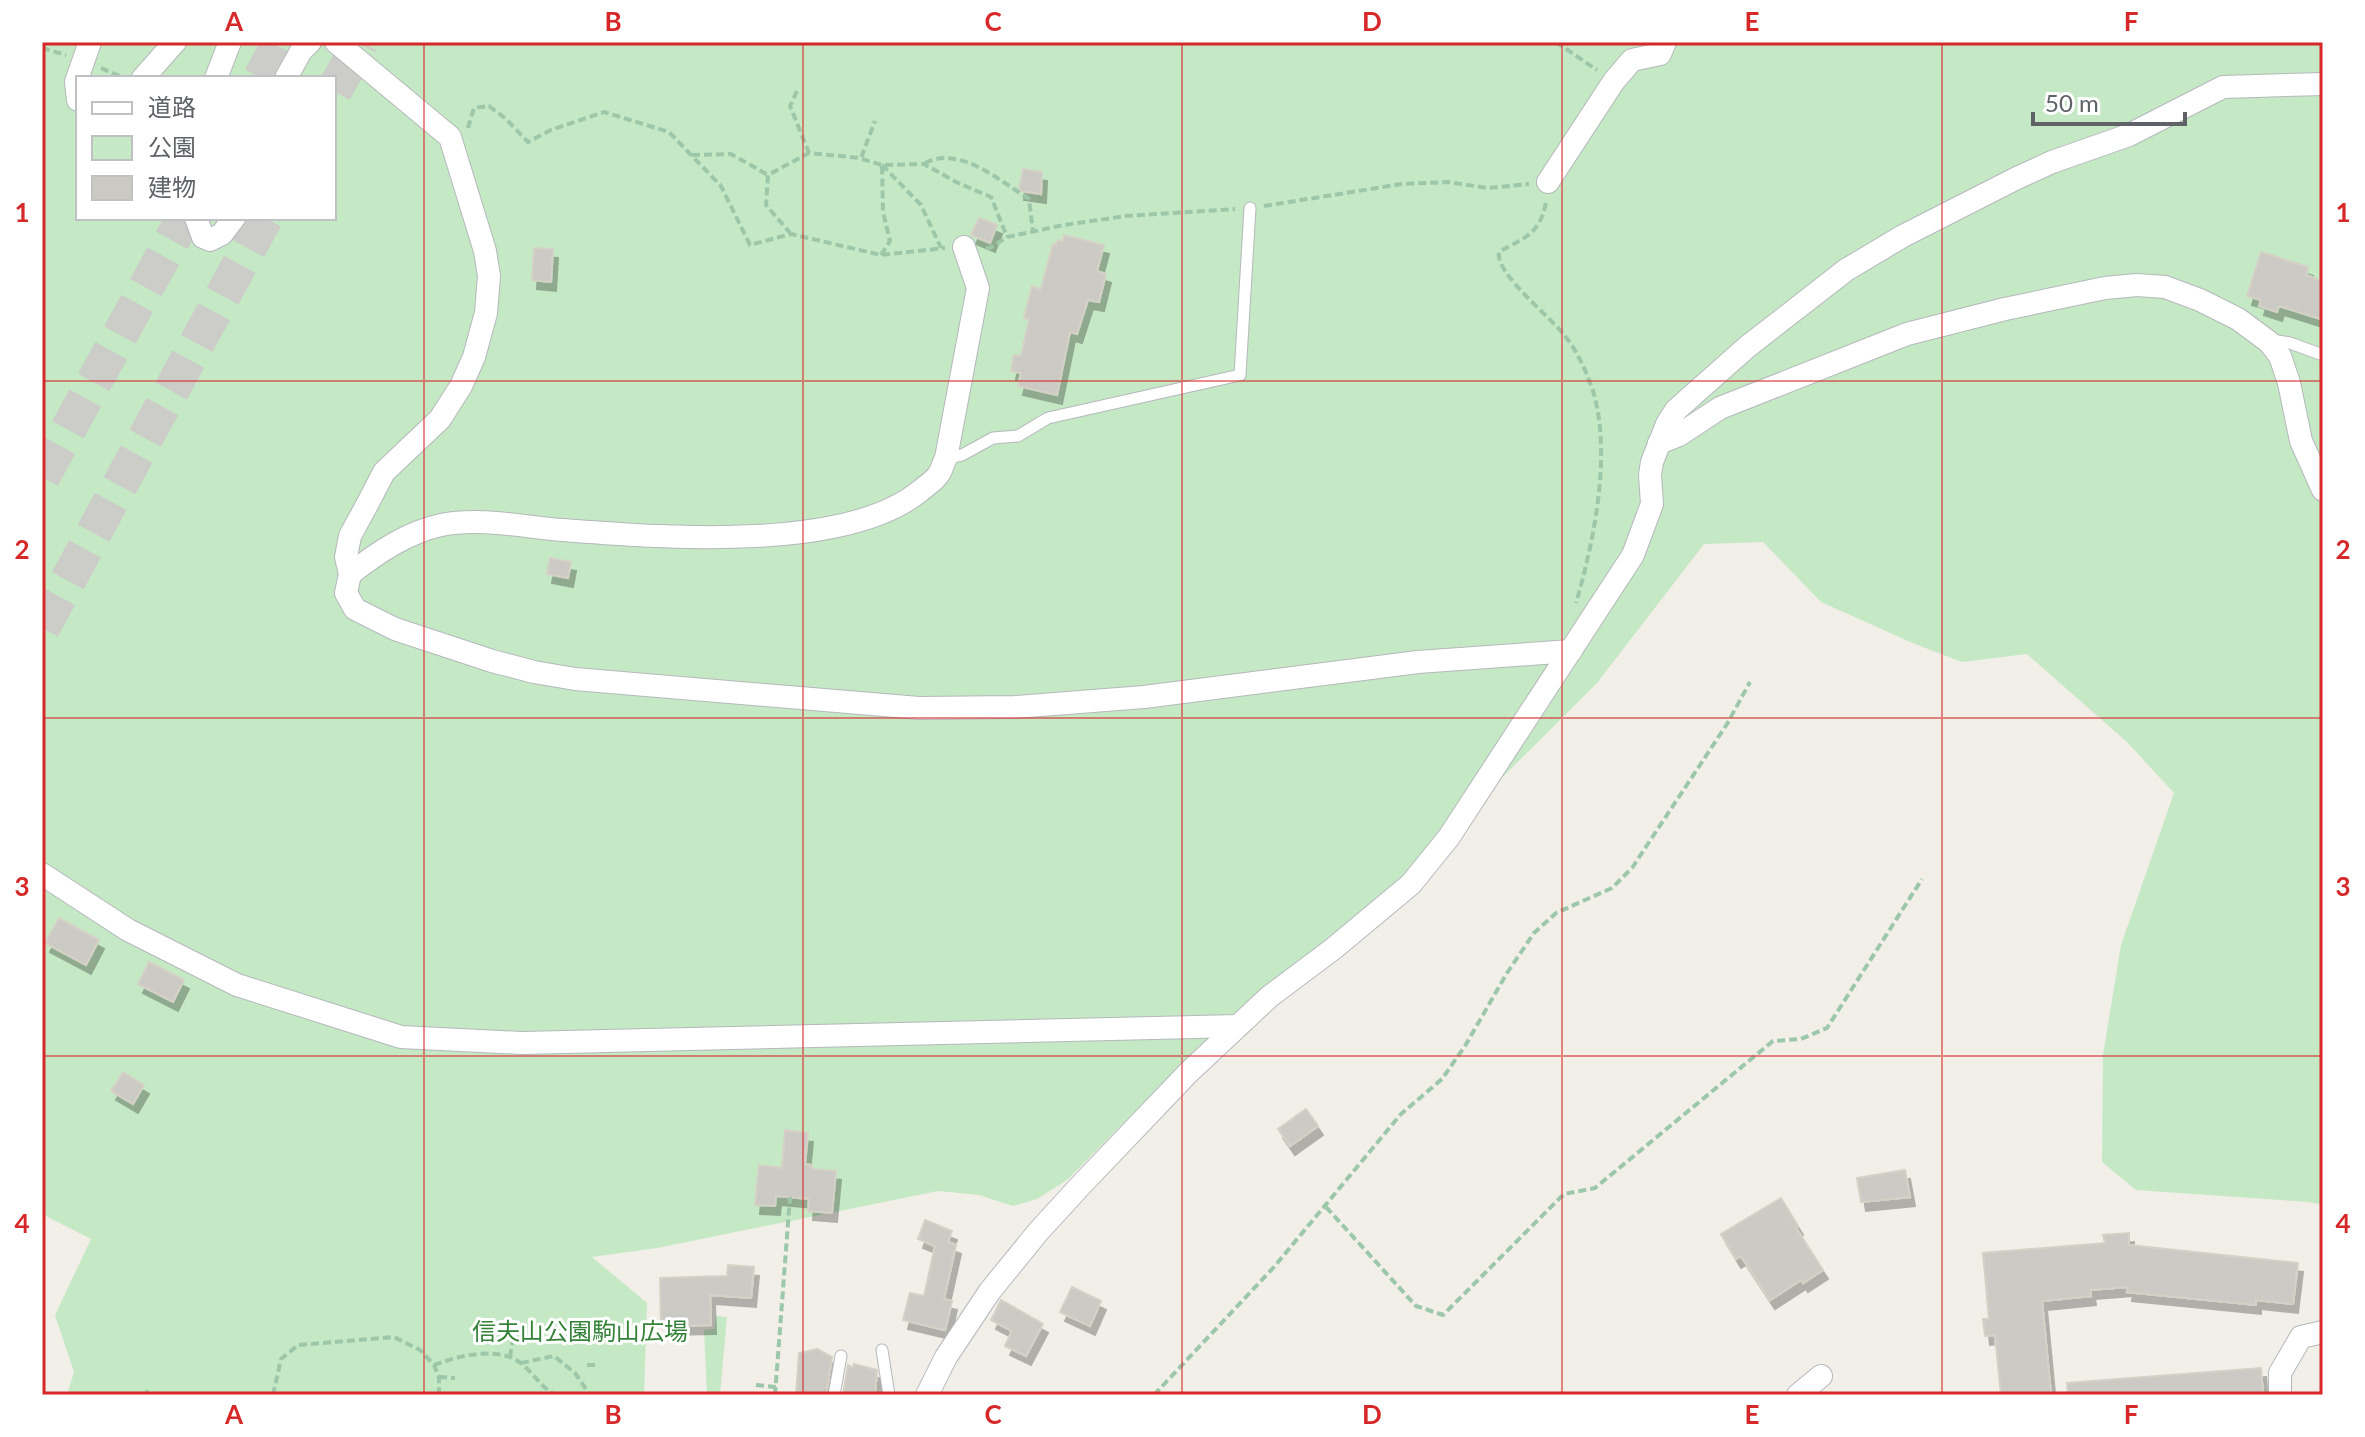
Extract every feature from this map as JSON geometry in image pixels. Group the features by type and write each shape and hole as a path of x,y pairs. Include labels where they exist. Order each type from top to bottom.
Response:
{"street":[{"path":"78,76 90,42"},
{"path":"145,76 175,42"},
{"path":"217,76 230,42"},
{"path":"287,76 301,51 310,42"},
{"path":"336,42 450,137 485,251 489,294 482,336 461,386 440,419 384,472 350,536 346,557 350,574 346,593 355,609 395,629 492,661 575,679 919,708 1015,707 1144,697 1418,662 1571,651"},
{"path":"1548,182 1614,81 1632,60 1660,54 1665,42"},
{"path":"927,1395 966,1326 1009,1265 1189,1072 1269,997 1411,884 1449,837 1633,555 1652,504 1650,475 1659,443 1676,410 1736,356 1846,270 1903,236 2052,162 2129,135 2223,87 2323,84"},
{"path":"197,220 203,237 210,240 222,234 232,220"},
{"path":"350,574 375,554 441,525 472,523 603,533 737,538 819,528 870,518 898,508 938,476 946,458 978,288 964,247"},
{"path":"1659,443 1679,435 1720,408 1907,334 2005,309 2105,288 2137,285 2165,287 2200,300 2238,319 2266,340 2280,356 2301,441 2323,490"},
{"path":"42,874 128,930 237,985 401,1037 522,1043 1238,1026"},
{"path":"2280,1395 2280,1373 2301,1337 2323,1332"},
{"path":"1798,1395 1821,1376"}],"lane":[{"path":"946,458 962,455 993,438 1018,436 1048,418 1240,375 1250,208"},
{"path":"2266,340 2290,343 2323,355"},
{"path":"882,1350 889,1395"},
{"path":"834,1395 841,1356"}],"path":[{"path":"1556,42 1614,81"},
{"path":"797,91 790,106 809,153"},
{"path":"450,137 468,128 474,108 489,106 528,142 551,130 604,112 669,132 721,186 750,245 791,234 881,255 941,248 990,248 1007,237 1126,216 1250,208 1402,184 1448,182 1488,188 1548,182 1544,213 1536,228 1526,239 1499,252 1498,258 1508,276 1552,320 1578,353 1598,412 1598,504 1591,546 1573,611"},
{"path":"861,158 875,121"},
{"path":"768,175 809,153 861,158 882,165 924,164 939,156 961,159 1029,199 1033,232"},
{"path":"691,155 731,154 768,175"},
{"path":"924,164 991,197 1007,237"},
{"path":"882,165 921,205 941,248"},
{"path":"881,255 890,241 883,212 882,165"},
{"path":"768,175 766,205 791,234"},
{"path":"1154,1395 1274,1267 1391,1125 1442,1079 1534,933 1556,913 1612,888 1632,868 1727,724 1750,682"},
{"path":"1326,1207 1416,1306 1443,1315 1564,1194 1595,1188 1773,1041 1801,1039 1827,1028 1922,879"},
{"path":"775,1395 790,1197"},
{"path":"273,1395 281,1359 298,1345 394,1337 420,1350 434,1365 439,1377 439,1395"},
{"path":"510,1357 513,1338"},
{"path":"434,1365 454,1358 483,1354 510,1357 521,1363 545,1389 555,1395"},
{"path":"521,1363 554,1356 575,1373 590,1395"},
{"path":"587,1365 597,1365"},
{"path":"439,1377 455,1378"},
{"path":"756,1385 776,1387"},
{"path":"142,1395 149,1391 154,1395"}],"green space":[{"name":"信夫山公園駒山広場","path":"42,42 2323,42 2323,1205 2136,1190 2102,1162 2103,1055 2121,945 2174,793 2126,741 2027,654 1962,662 1915,644 1821,602 1763,542 1704,544 1597,683 1374,905 1261,993 1156,1090 1067,1180 1037,1199 1013,1206 979,1195 938,1191 657,1248 592,1257 647,1303 644,1395 67,1395 74,1372 55,1315 91,1239 42,1214"},
{"path":"716,1316 727,1317 720,1395 707,1395 704,1330 714,1329"}],"building":[{"path":"1023,169 1042,172 1041,194 1019,191"},
{"path":"979,218 997,225 990,243 971,235"},
{"path":"1064,235 1104,245 1097,271 1106,274 1099,302 1088,300 1077,334 1070,332 1057,395 1018,386 1021,373 1011,371 1014,355 1021,356 1029,319 1024,318 1032,286 1041,289 1053,244 1063,241"},
{"path":"534,248 553,249 551,282 532,280"},
{"path":"2261,252 2308,267 2306,275 2323,281 2323,320 2279,306 2277,312 2259,306 2261,300 2247,296"},
{"path":"550,558 571,562 568,578 547,574"},
{"path":"59,918 99,940 86,965 45,943"},
{"path":"149,962 184,980 173,1002 138,984"},
{"path":"123,1072 144,1085 133,1104 111,1091"},
{"path":"1306,1109 1318,1126 1290,1146 1278,1129"},
{"path":"785,1130 808,1133 805,1164 812,1165 812,1169 836,1171 832,1213 808,1211 809,1199 776,1196 775,1206 755,1205 759,1165 782,1168"},
{"path":"1905,1170 1910,1197 1861,1202 1857,1178"},
{"path":"1781,1198 1823,1270 1770,1300 1741,1256 1736,1259 1721,1234"},
{"path":"925,1220 952,1231 948,1242 956,1245 944,1299 952,1301 945,1330 903,1320 910,1293 924,1296 935,1246 918,1239"},
{"path":"2129,1233 2129,1245 2298,1263 2293,1304 2256,1300 2256,1305 2127,1292 2128,1287 2090,1290 2091,1296 2042,1301 2051,1395 2001,1395 1995,1335 1985,1336 1983,1319 1989,1319 1983,1253 2105,1243 2103,1235"},
{"path":"728,1265 754,1267 751,1298 710,1295 711,1325 661,1326 660,1278 727,1276"},
{"path":"1072,1287 1101,1301 1090,1326 1060,1312"},
{"path":"1001,1300 1043,1324 1026,1356 1005,1346 1012,1331 991,1320"},
{"path":"817,1349 832,1357 826,1395 796,1395 799,1353"},
{"path":"854,1364 877,1370 875,1395 843,1395 848,1365 853,1368"},
{"path":"2261,1368 2263,1395 2068,1395 2067,1383"}],"tunnel":[{"path":"262,76 280,42"},
{"path":"336,87 361,42"},
{"path":"42,477 183,220"},
{"path":"42,628 264,220"}]}
